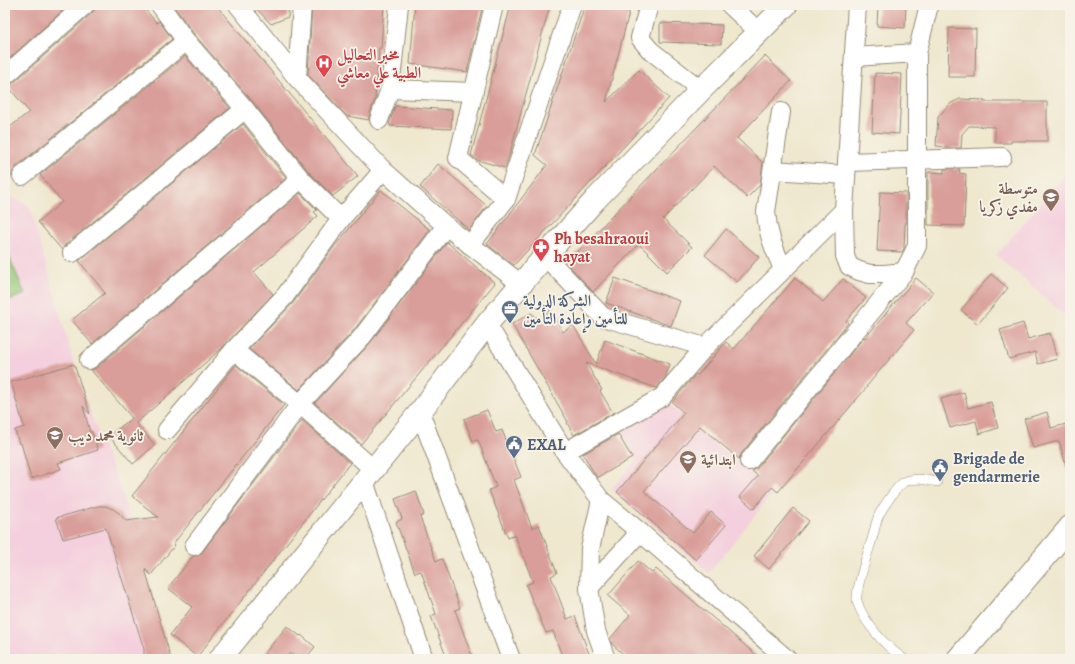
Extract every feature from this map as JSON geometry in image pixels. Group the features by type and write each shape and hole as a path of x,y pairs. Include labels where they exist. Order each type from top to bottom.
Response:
{"street":[{"path":"5,76 85,5"},
{"path":"238,5 297,78 383,170 446,226 521,284"},
{"path":"297,78 302,5"},
{"path":"379,120 390,89 399,5"},
{"path":"494,5 458,158 506,199"},
{"path":"470,245 506,199 572,5"},
{"path":"648,5 640,38 650,50 701,90"},
{"path":"730,5 760,32"},
{"path":"220,659 420,412 487,324 545,256 595,200 701,90 786,5"},
{"path":"857,5 844,210 845,256 849,266 859,272 870,274 904,272"},
{"path":"749,461 904,272 917,246 917,53 929,5"},
{"path":"162,6 186,42 245,109 301,179 341,219"},
{"path":"22,176 186,42"},
{"path":"854,57 917,53"},
{"path":"390,89 474,92"},
{"path":"72,253 245,109"},
{"path":"781,112 766,212 772,243 784,269"},
{"path":"773,170 846,169 916,160 1002,157"},
{"path":"167,430 234,350 285,296 341,219 383,170"},
{"path":"89,360 301,179"},
{"path":"564,452 662,398 705,347 844,210"},
{"path":"194,546 300,404 362,337 446,226"},
{"path":"545,256 603,317 705,347"},
{"path":"487,324 564,452 601,500 787,659"},
{"path":"234,350 300,404 368,475 424,659"},
{"path":"420,412 511,659"},
{"path":"601,500 590,549 589,588 596,631 606,659"},
{"path":"958,659 1070,527"},
{"path":"589,588 640,532"}],"lane":[{"path":"904,659 881,640 862,614 857,600 860,581 879,514 893,493 904,482 920,479 937,482"}],"shaded area":[{"name":"متوسطة مفدي زكريا","path":"1070,170 1070,320 996,255"},
{"name":"ثانوية محمد ديب","path":"5,193 30,207 74,364 87,405 123,496 149,582 145,584 150,588 171,659 5,659"},
{"name":"ابتدائية","path":"668,403 773,492 709,573 611,489 636,460 621,431"}],"green space":[{"path":"5,247 25,294 5,302"}],"building":[{"path":"5,5 69,5 5,62"},
{"path":"95,5 141,5 157,23 159,21 172,39 15,168 12,172 12,176 5,182 5,131 29,112 8,86 92,13 95,9"},
{"path":"178,5 216,5 358,176 333,196 309,172 253,102 194,34 175,8"},
{"path":"253,5 289,5 288,17 271,24"},
{"path":"312,5 384,5 375,99 369,120 347,116 308,75"},
{"path":"415,5 449,5 482,8 467,72 410,64"},
{"path":"511,5 550,5 505,168 477,160 471,155"},
{"path":"585,5 631,5 606,102 639,70 669,98 514,265 487,244 547,165 535,155"},
{"path":"878,5 906,5 905,28 877,26"},
{"path":"660,23 722,25 721,44 660,42"},
{"path":"949,28 976,29 975,77 948,77"},
{"path":"185,56 230,108 65,245 62,250 38,222 62,202 40,175"},
{"path":"765,56 791,81 737,138 763,163 760,185 747,198 714,166 663,219 692,247 667,272 639,244 593,292 567,263"},
{"path":"875,73 902,74 899,134 872,132"},
{"path":"960,99 984,100 984,102 1047,102 1047,141 1011,141 1011,143 995,143 995,127 969,126 962,134 961,148 945,148 936,146 938,117 951,103"},
{"path":"395,106 452,110 451,129 390,126 389,124"},
{"path":"243,124 286,178 92,344 72,320 105,293 79,261"},
{"path":"438,164 487,206 469,230 420,187"},
{"path":"944,169 960,169 959,173 966,174 964,226 928,225 928,172 944,173"},
{"path":"381,190 430,230 354,330 299,390 249,349 293,303 334,247"},
{"path":"880,192 906,193 906,224 904,249 902,252 877,251"},
{"path":"300,193 317,210 314,212 318,216 254,272 273,294 221,349 136,423 155,445 133,464 109,436 132,418 91,370 96,368"},
{"path":"726,229 759,257 737,282 705,255"},
{"path":"447,242 495,283 361,444 315,403 370,343"},
{"path":"991,274 1008,288 978,324 961,310"},
{"path":"615,278 680,301 671,326 606,303"},
{"path":"795,278 823,302 843,279 866,298 846,321 848,323 741,454 739,459 700,426 644,491 693,533 711,512 726,525 696,560 617,492 684,413 673,403 673,401 696,374 698,375 726,342 734,349"},
{"path":"916,278 933,292 906,323 914,330 778,492 772,487 754,509 740,497 758,476 752,471 757,468 864,337 865,338"},
{"path":"550,310 563,332 573,325 596,364 605,340 670,364 665,378 656,388 586,363 602,390 600,391 613,413 574,435 512,324 531,313 541,321"},
{"path":"1023,323 1028,339 1050,333 1057,359 1038,364 1035,352 1009,359 1000,330"},
{"path":"74,364 90,414 83,406 90,432 92,432 98,450 58,463 61,469 31,479 21,443 19,444 15,430 24,427 11,382"},
{"path":"236,365 284,405 173,544 175,545 151,575 145,569 171,659 144,659 144,649 106,528 63,539 56,518 98,506 105,506 113,509 126,521 158,517 132,496"},
{"path":"964,392 968,408 991,402 998,428 979,434 976,421 950,428 941,399"},
{"path":"487,410 496,432 502,430 521,477 514,480 532,528 539,525 557,573 551,576 567,619 575,616 591,659 563,659 553,631 546,633 526,585 533,582 515,535 508,538 489,490 496,487 478,440 473,441 464,419"},
{"path":"1047,412 1051,428 1070,423 1070,468 1067,469 1059,441 1033,448 1024,419"},
{"path":"302,420 350,463 197,657 170,635 192,607 168,588 193,556 202,552"},
{"path":"618,434 632,458 597,478 583,454"},
{"path":"416,491 424,515 420,517 436,561 442,559 460,608 455,610 473,659 447,659 431,616 436,614 421,571 415,573 396,522 402,519 395,499"},
{"path":"793,508 809,521 769,569 754,556"},
{"path":"638,561 652,573 656,569 761,659 629,659 612,644 610,639 630,615 608,596"},
{"path":"287,626 315,647 305,659 297,659 290,653 285,659 260,659"}],"place":[{"name":"مخبر التحاليل الطبية علي معاشي","path":"324,78"},
{"name":"متوسطة مفدي زكريا","path":"1051,212"},
{"name":"Ph besahraoui hayat","path":"541,262"},
{"name":"الشركة الدولية للتأمين وإعادة التأمين","path":"510,324"},
{"name":"ثانوية محمد ديب","path":"55,450"},
{"name":"EXAL","path":"514,459"},
{"name":"ابتدائية","path":"688,474"},
{"name":"Brigade de gendarmerie","path":"940,482"}]}
